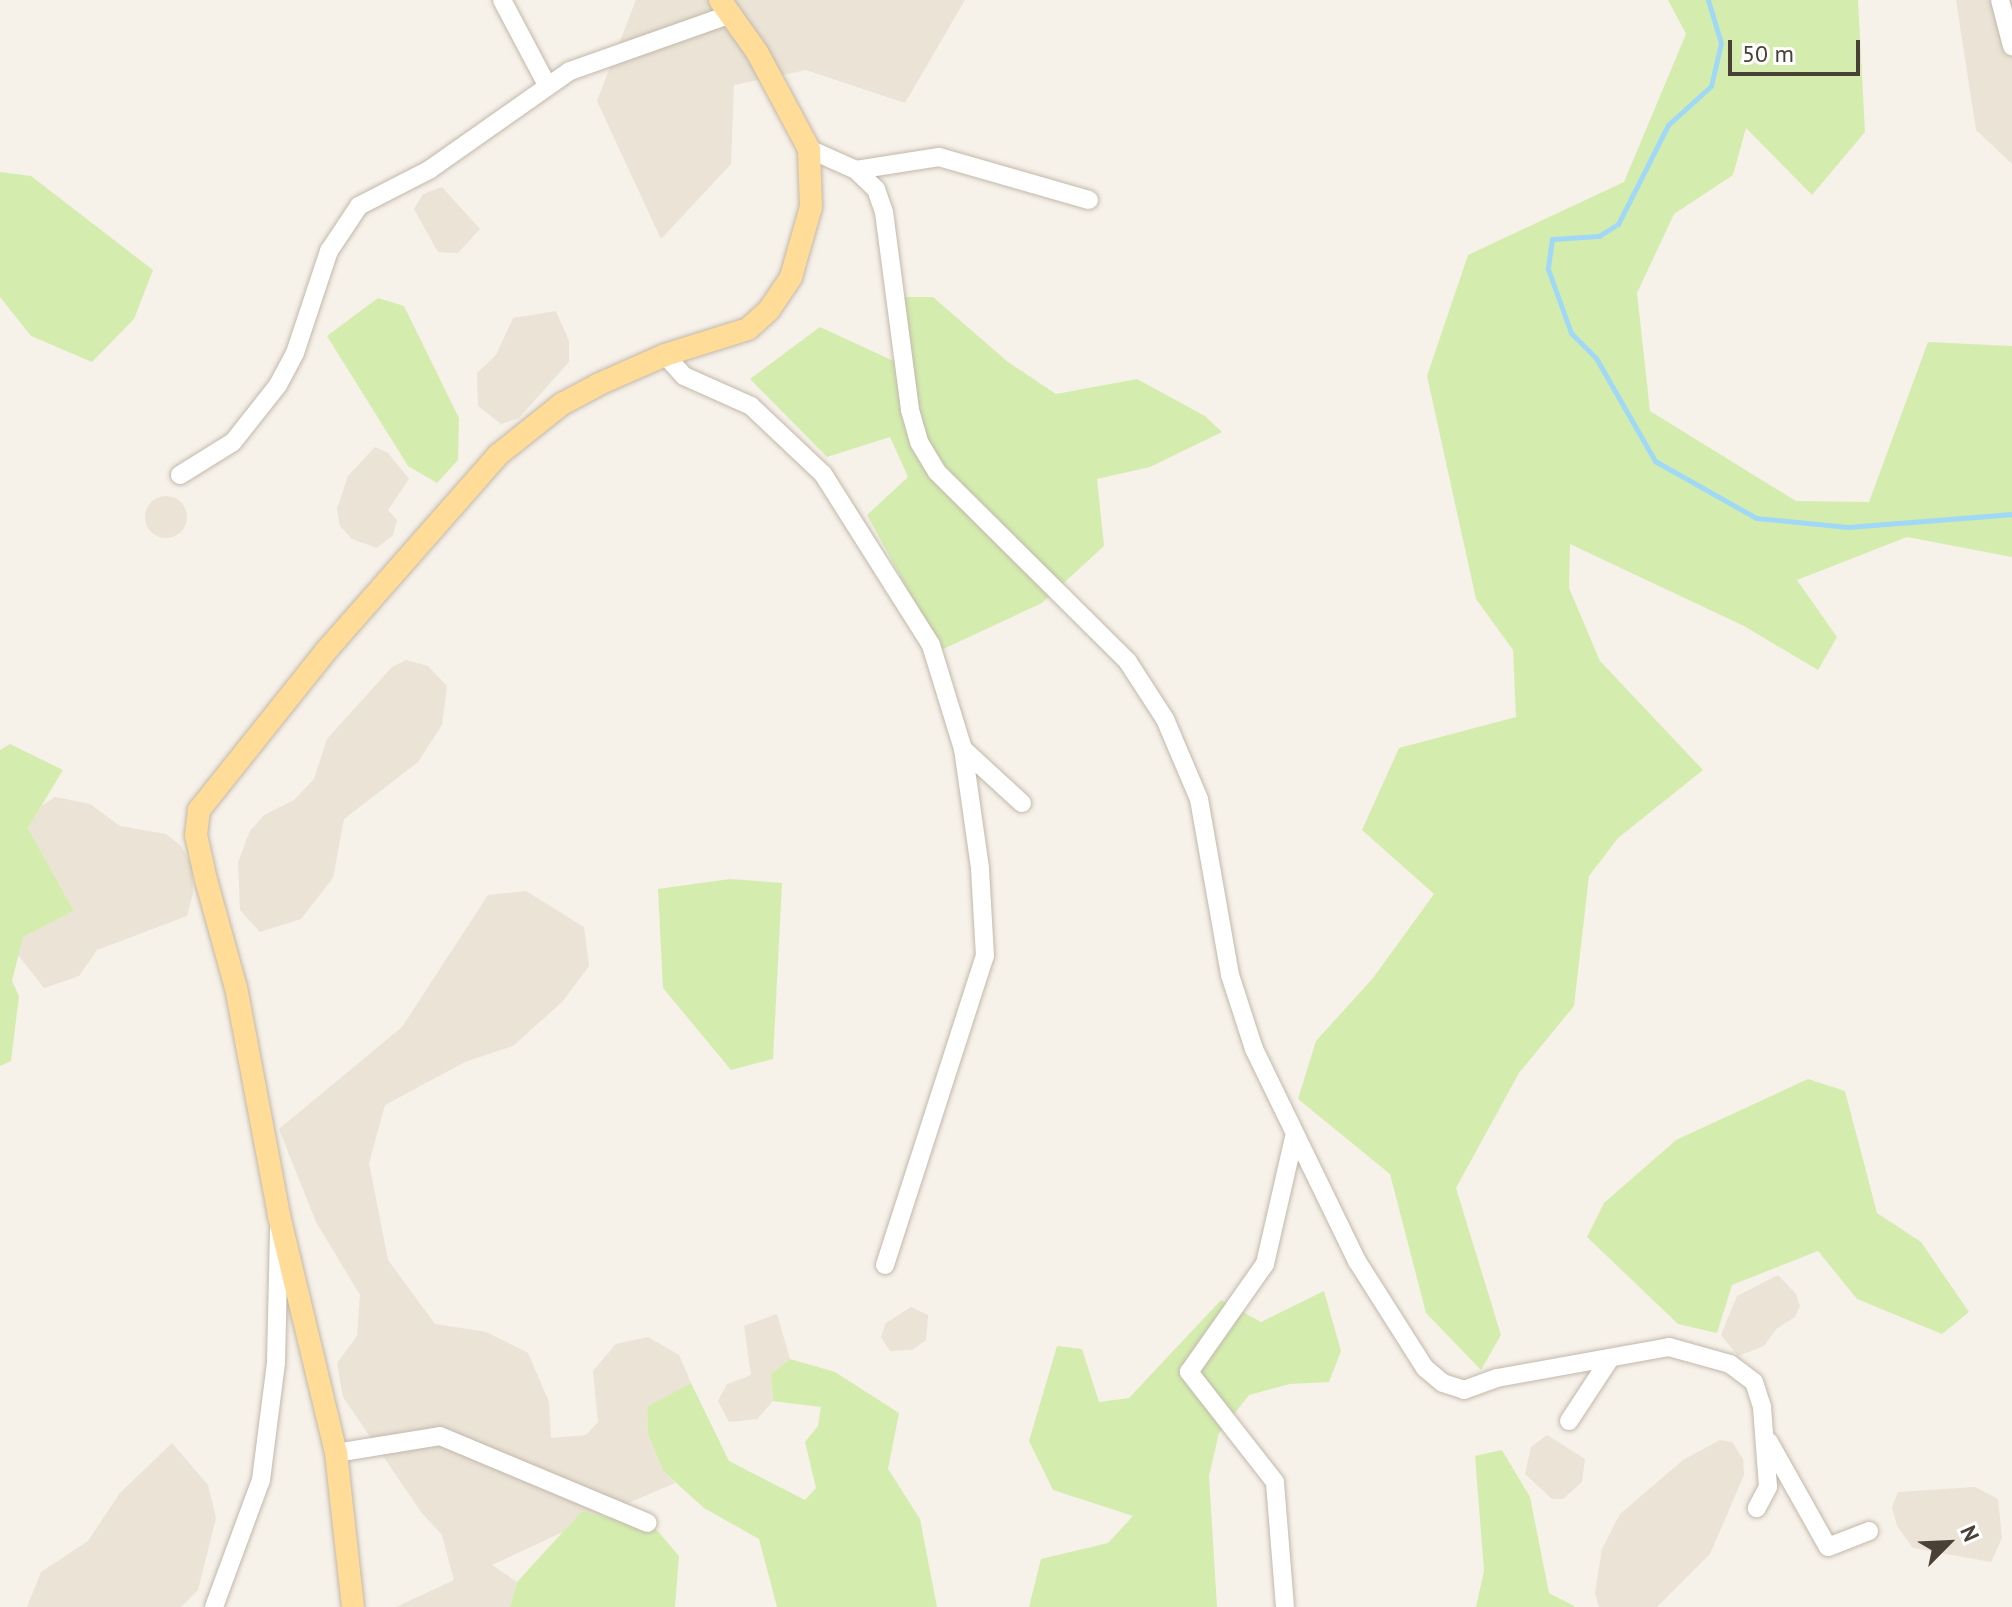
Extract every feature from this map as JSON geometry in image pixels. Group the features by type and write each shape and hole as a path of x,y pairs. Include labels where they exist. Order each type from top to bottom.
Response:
{"main road":[{"path":"353,1607 336,1453 279,1215 236,988 196,835 199,810 325,652 498,455 562,404 665,355 748,329 769,310 791,277 806,239 811,207 809,149 790,107 725,7"}],"street":[{"path":"502,0 547,85"},
{"path":"2000,0 2012,46"},
{"path":"180,475 233,442 278,385 295,353 329,251 359,206 429,170 547,85 593,60 725,7"},
{"path":"809,149 856,170 876,189 884,212 898,342 919,442 937,472 1128,662 1183,757 1210,846 1233,987 1294,1137 1357,1261 1425,1368 1443,1383 1464,1390 1497,1378 1669,1347 1744,1370 1754,1382 1766,1436 1768,1487 1757,1508"},
{"path":"856,170 939,157 1089,200"},
{"path":"665,355 684,376 751,406 823,474 931,645 963,749 980,868 985,956 885,1265"},
{"path":"963,749 1022,803"},
{"path":"1285,1607 1275,1482 1189,1372 1265,1264 1294,1137"},
{"path":"214,1607 261,1480 268,1443 276,1363 279,1215"},
{"path":"1569,1421 1609,1360"},
{"path":"336,1453 440,1436 648,1523"},
{"path":"1766,1436 1828,1547 1869,1531"}],"shaded area":[{"path":"636,0 965,0 905,103 806,70 734,85 731,164 661,239 597,101"},
{"path":"1956,0 2012,0 2012,164 1976,130"},
{"path":"442,187 480,229 458,253 438,252 414,209 423,194"},
{"path":"556,311 569,341 569,362 519,418 501,424 478,406 477,373 496,355 513,318"},
{"path":"375,447 388,453 409,479 388,510 397,520 393,535 377,548 352,539 340,526 337,509 348,476"},
{"path":"166,496 181,502 187,517 181,532 166,538 151,532 145,517 151,502"},
{"path":"406,660 428,666 447,686 442,725 418,762 344,819 333,878 301,919 260,932 240,910 238,862 250,831 264,815 294,800 314,779 327,739 392,667"},
{"path":"55,797 90,804 120,826 166,834 181,846 192,865 193,893 187,916 97,950 79,976 44,988 18,955 23,937 74,911 28,828 41,806"},
{"path":"526,891 584,927 589,966 563,1001 513,1046 465,1062 385,1105 369,1163 388,1260 435,1324 486,1332 528,1353 549,1402 551,1438 586,1435 598,1422 593,1371 616,1344 648,1337 679,1355 691,1383 647,1408 648,1434 663,1471 675,1483 600,1515 582,1511 563,1532 492,1565 517,1582 510,1607 396,1607 454,1580 442,1535 421,1512 343,1397 337,1363 357,1336 360,1295 316,1222 279,1129 402,1027 488,895"},
{"path":"1778,1275 1796,1294 1800,1306 1795,1317 1776,1329 1764,1346 1738,1356 1721,1335 1737,1296"},
{"path":"911,1307 928,1315 926,1340 912,1350 890,1351 881,1337 886,1323"},
{"path":"777,1314 790,1359 771,1374 773,1401 757,1419 729,1422 718,1401 727,1384 751,1375 744,1326"},
{"path":"1547,1435 1585,1459 1582,1482 1563,1499 1552,1499 1525,1474 1531,1447"},
{"path":"1720,1440 1732,1442 1743,1459 1744,1475 1710,1554 1657,1607 1599,1607 1595,1593 1602,1549 1620,1514 1683,1460"},
{"path":"172,1443 208,1485 216,1518 198,1590 181,1607 27,1607 41,1572 88,1541 120,1493"},
{"path":"1975,1487 1998,1499 2002,1538 1991,1562 1913,1548 1897,1526 1892,1507 1898,1492"}],"green space":[{"path":"1668,0 1858,0 1865,132 1812,195 1746,128 1733,175 1674,214 1637,293 1650,411 1796,501 1869,502 1928,342 2012,346 2012,557 1907,537 1797,580 1837,637 1818,670 1744,626 1570,544 1569,588 1600,661 1703,770 1618,838 1589,876 1574,1006 1519,1073 1456,1188 1501,1335 1481,1370 1426,1313 1390,1174 1298,1099 1316,1041 1373,978 1434,894 1362,830 1399,748 1516,717 1513,650 1476,599 1427,376 1468,255 1624,182 1686,34"},
{"path":"0,172 31,176 153,270 134,319 92,362 31,336 0,297"},
{"path":"902,297 933,297 1008,362 1056,394 1137,379 1205,416 1222,432 1150,467 1097,479 1104,546 1042,603 941,650 867,515 908,477 890,437 827,457 750,379 820,327 913,370"},
{"path":"378,298 404,306 459,418 458,460 437,483 408,466 327,336"},
{"path":"10,744 63,770 28,828 74,911 23,937 12,981 19,996 11,1061 0,1066 0,750"},
{"path":"730,879 782,883 773,1059 731,1070 663,988 658,889"},
{"path":"1808,1079 1845,1091 1877,1213 1921,1242 1969,1312 1942,1334 1857,1299 1818,1251 1732,1285 1717,1333 1678,1324 1587,1237 1604,1203 1676,1140"},
{"path":"1324,1291 1341,1351 1329,1382 1290,1384 1249,1395 1219,1433 1209,1476 1217,1607 1029,1607 1041,1559 1108,1543 1133,1516 1053,1490 1029,1441 1057,1346 1082,1349 1099,1402 1129,1398 1221,1300 1261,1322"},
{"path":"790,1359 835,1372 899,1413 888,1469 920,1519 937,1607 777,1607 759,1539 704,1508 663,1471 648,1434 647,1407 691,1383 729,1461 805,1500 816,1488 805,1442 818,1426 821,1407 773,1401 771,1374"},
{"path":"1502,1450 1530,1497 1549,1593 1576,1607 1476,1607 1484,1571 1475,1456"},
{"path":"582,1511 656,1529 679,1556 675,1607 510,1607 517,1582"}],"waterway":[{"path":"1708,0 1721,43 1711,86 1668,125 1618,224 1599,236 1552,239 1548,269 1571,333 1596,358 1655,461 1756,518 1848,527 2012,514"}]}
